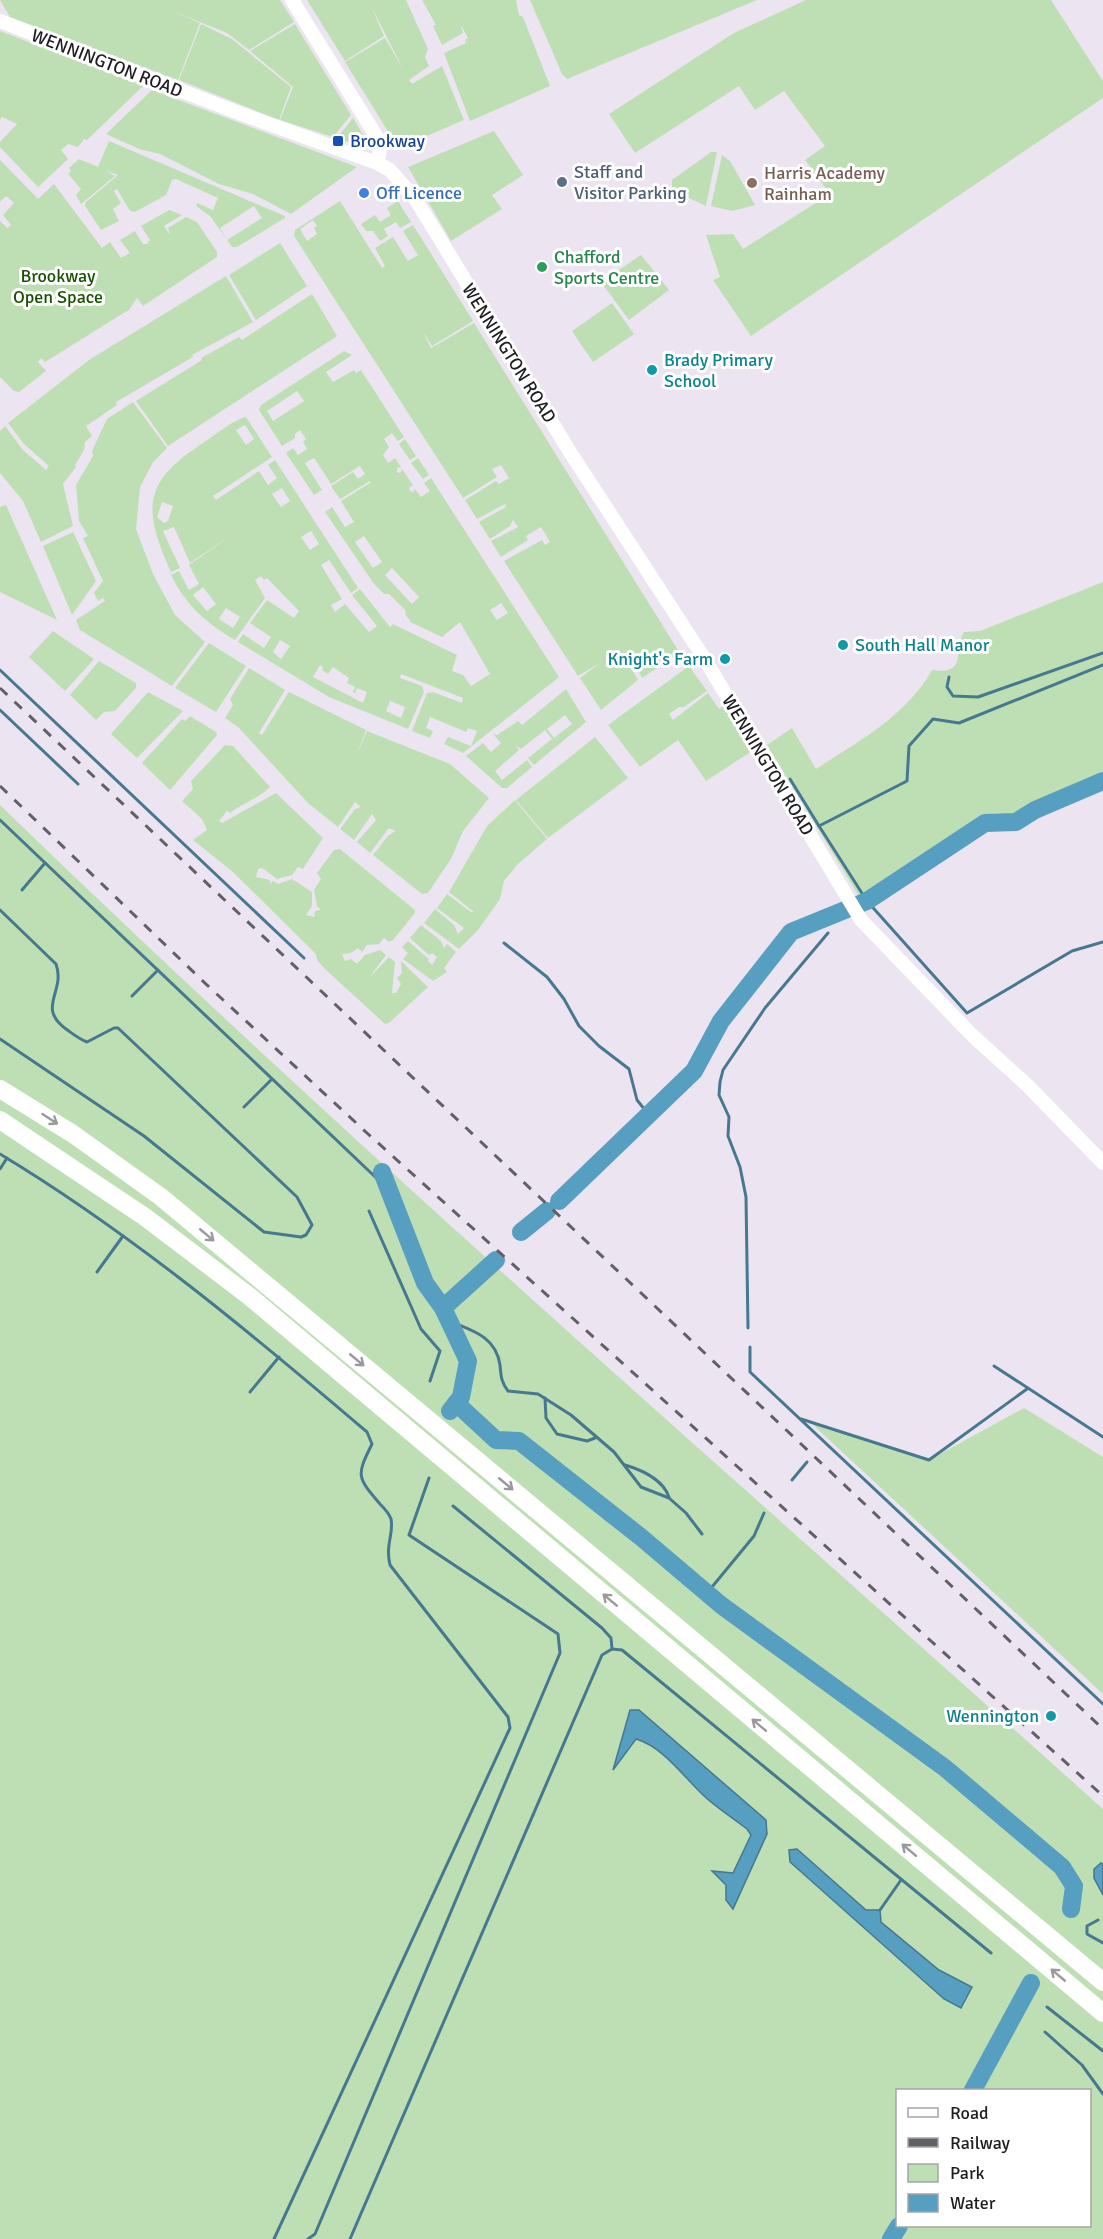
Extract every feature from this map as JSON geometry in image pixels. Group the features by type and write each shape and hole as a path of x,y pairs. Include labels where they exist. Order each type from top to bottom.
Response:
{"highway":[{"path":"0,1089 73,1134 160,1197 1103,1982"},
{"path":"0,1120 145,1217 249,1296 1103,2013"}],"main road":[{"path":"292,0 378,139 381,147 377,163"},
{"name":"WENNINGTON ROAD","path":"0,21 258,121 377,163 390,170 416,200 570,452 704,658 855,912 957,1020 1103,1162"}],"green space":[{"path":"0,0 280,0 294,22 249,50 227,33 168,9 200,23 178,80 10,17"},
{"path":"307,0 406,0 428,49 425,57 429,66 409,80 412,84 442,66 464,120 401,147 397,146 345,62 385,38 403,69 371,6 384,36 345,61"},
{"path":"422,0 516,0 519,15 523,17 550,86 470,121 444,53 466,43 465,40 468,38 461,25 463,33 442,45 433,26 436,25"},
{"path":"530,0 757,0 567,79 562,74"},
{"path":"806,0 1051,0 1103,81 1103,98 751,336 713,280 720,277 706,235 733,234 743,249 830,194 805,160 825,146 784,91 755,110 739,86 635,153 609,114 734,33"},
{"path":"201,24 232,39 291,87 279,120 179,80"},
{"path":"295,24 351,115 333,137 280,120 293,87 250,51"},
{"path":"0,31 143,86 87,140 84,139 78,147 68,144 61,150 68,159 38,187 0,147 0,142 17,124 2,117 0,120"},
{"path":"152,90 357,167 291,214 253,194 219,184 160,154 139,149 106,134"},
{"path":"353,118 368,143 365,148 337,138"},
{"path":"494,131 523,175 492,195 502,209 451,241 408,167"},
{"path":"109,141 285,216 285,218 237,247 232,247 227,240 210,216 196,206 197,203 213,210 218,198 176,179 172,180 166,195 135,212 130,211 117,189 114,191 121,203 113,209 119,221 101,230 85,206 86,202 118,175 106,171 115,176 81,204 76,195 81,189 68,174 71,171 69,168 79,159 98,167","holes":["254,206 262,218 227,240 220,228"]},
{"path":"711,152 717,152 706,206 672,190 672,180"},
{"path":"722,155 730,161 755,205 732,211 711,206"},
{"name":"Brookway Open Space","path":"0,160 38,199 54,184 102,248 110,242 121,258 130,253 120,240 135,231 143,244 147,244 150,240 141,226 169,210 182,215 164,226 170,235 168,228 186,217 197,222 217,252 217,257 143,306 137,298 129,310 45,362 41,358 38,362 46,371 19,392 14,391 0,377 0,221 7,228 11,225 3,215 14,203 6,196 0,202"},
{"path":"340,201 382,268 385,266 375,248 393,237 408,261 418,255 403,231 413,225 473,321 432,346 423,332 431,348 474,323 678,650 675,656 642,678 631,656 626,659 638,680 601,710 580,678 600,663 578,676 504,561 542,540 545,545 550,542 541,527 526,536 528,540 501,557 491,541 518,527 513,520 510,526 490,539 479,522 506,507 505,504 477,519 465,500 496,481 499,484 509,478 501,465 492,469 497,477 463,498 294,236 295,230","holes":["313,220 317,226 314,228 317,234 307,241 300,229"]},
{"path":"398,201 411,222 400,228 396,222 384,229 388,236 380,241 373,231 366,231 361,224 375,215 380,222 391,215 387,208"},
{"path":"280,243 307,286 256,320 229,275"},
{"path":"641,255 669,290 629,320 601,282"},
{"path":"226,276 253,322 192,355 193,357 116,402 117,405 86,426 92,436 85,442 76,467 63,484 73,526 41,542 23,501 0,473 0,431 5,426 23,450 46,470 49,466 24,444 8,423 89,360"},
{"path":"312,294 337,336 168,446 136,401 202,360 201,358 239,337 242,340"},
{"path":"612,303 634,334 593,362 572,331"},
{"path":"344,351 352,355 326,372 333,382 354,370 356,373 361,370 404,437 398,441 392,433 384,439 389,447 383,455 388,463 395,458 401,467 397,468 397,472 400,473 402,469 413,485 409,488 410,491 413,492 415,489 421,497 430,491 424,483 431,478 559,677 463,753 444,744 448,737 471,746 477,731 468,728 466,732 430,717 426,728 433,731 430,738 412,731 427,693 433,692 462,703 463,698 401,674 400,678 422,686 424,692 408,729 329,697 238,642 243,634 264,648 271,637 250,623 267,600 294,618 299,611 267,578 264,580 261,576 255,580 265,598 235,640 206,620 183,595 171,575 179,571 189,590 199,584 189,565 233,534 190,563 174,527 163,531 180,568 171,572 155,530 154,497 160,482 185,455 231,424 246,417 272,457 213,496 216,500 259,471 268,485 277,478 268,465 275,460 358,588 351,593 329,560 321,565 342,599 331,605 335,612 345,604 369,632 377,626 352,595 360,589 390,627 393,624 457,655 452,671 463,675 471,686 490,674 460,622 442,637 410,622 405,610 389,594 384,594 374,584 325,512 332,507 345,527 354,522 341,501 370,481 340,499 331,486 353,472 358,479 365,474 360,466 331,484 314,458 305,463 322,490 314,495 286,453 293,448 298,455 307,449 303,442 306,439 300,430 295,434 295,438 282,446 259,410 261,405","holes":["297,391 304,401 273,421 267,411","245,425 254,439 246,445 236,430","282,488 290,501 281,507 272,494","162,502 173,506 168,521 164,523 157,517","311,531 319,544 310,550 301,537","364,536 382,562 373,568 355,542","392,568 419,597 412,604 385,575","203,587 216,604 207,611 193,595","501,603 508,613 497,620 490,610","226,608 240,617 233,628 219,619","280,640 290,646 281,659 273,652","320,665 323,667 322,670 328,674 333,667 349,678 347,683 355,687 353,692 355,693 357,688 367,692 363,703 313,677","390,701 405,707 401,718 386,711"]},
{"path":"133,402 167,448 153,462 140,487 136,529 153,574 175,615 205,642 172,686 80,630 76,620 105,601 103,598 98,601 94,593 103,581 83,538 88,536 79,521 76,485 93,456 92,451 107,419"},
{"path":"405,439 416,456 410,460 399,444"},
{"path":"418,458 429,475 423,479 411,463"},
{"path":"6,505 57,620 0,592 0,507"},
{"path":"73,532 96,581 72,615 43,546"},
{"path":"1103,582 1103,782 1035,810 1016,822 985,823 865,906 767,745 792,728 816,769 865,738 895,714 909,701 932,670 951,669 957,660 964,632 980,631"},
{"path":"53,631 94,659 65,691 29,657"},
{"path":"209,643 246,666 216,712 175,688"},
{"path":"99,661 136,683 136,688 115,711 104,712 96,720 70,695"},
{"path":"689,666 707,691 669,714 673,720 708,693 719,709 723,706 752,751 706,781 678,740 640,767 608,725"},
{"path":"249,668 285,690 259,733 262,735 289,692 366,730 357,754 367,731 450,764 489,798 463,831 451,859 428,893 422,894 373,855 395,831 389,828 370,853 357,842 376,820 372,814 354,840 340,829 355,809 361,807 355,802 338,827 309,804 238,727 225,718 233,705 230,699"},
{"path":"566,689 586,722 534,765 528,758 552,739 545,730 521,749 515,745 519,750 495,771 502,780 527,760 532,767 507,788 502,788 466,756 483,743 491,752 501,743 493,734 497,735 518,721 522,725","holes":["565,715 572,724 554,738 547,729"]},
{"path":"148,692 183,711 137,758 111,734"},
{"path":"190,716 216,732 217,735 170,790 142,763 182,719 185,721"},
{"path":"595,737 628,778 548,838 516,800"},
{"path":"225,745 233,746 270,787 261,795 230,813 227,811 219,821 222,823 276,793 323,838 303,869 298,867 292,875 277,879 262,868 258,869 256,877 270,880 270,884 273,881 278,884 292,879 312,892 312,906 306,915 314,917 315,911 321,910 317,906 314,890 321,879 317,873 334,850 340,849 415,910 393,940 389,942 384,938 379,944 367,945 362,952 358,948 351,953 342,954 345,961 351,959 357,964 365,955 380,950 386,955 369,978 389,957 395,962 392,993 396,993 401,984 397,978 402,973 401,961 428,987 389,1023 385,1024 325,969 317,960 316,954 233,872 193,840 207,830 202,819 182,801 193,789 191,781"},
{"path":"515,800 547,839 518,864 504,881 500,899 478,930 459,949 424,923 435,909 454,925 458,934 464,928 437,908 447,894 474,912 449,892 487,826"},
{"path":"0,805 135,934 408,1187 1103,1809 1103,2239 0,2239"},
{"path":"421,925 441,941 444,948 447,944 456,952 444,968 447,972 433,981 403,959 408,953 402,947 408,941 429,959 432,965 437,957 432,953 429,955 410,938"},
{"path":"1024,1408 1103,1457 1103,1694 810,1422 929,1460"}],"water":[{"path":"630,1710 639,1710 766,1820 767,1834 733,1909 726,1900 726,1885 712,1871 733,1873 751,1835 747,1829 707,1799 672,1762 646,1743 636,1739 613,1770"},
{"path":"797,1849 866,1910 880,1910 881,1922 939,1970 972,1987 961,2008 944,1999 790,1862 789,1850"},
{"path":"1101,1863 1103,1864 1103,1895 1094,1878 1094,1869"}],"waterway":[{"path":"949,677 947,687 953,696 978,697 1103,653"},
{"path":"1103,665 959,723 933,719 909,746 907,781 819,826 867,901 967,1013 1072,951 1103,942"},
{"path":"0,670 304,958"},
{"path":"0,710 78,784"},
{"path":"790,779 819,826"},
{"path":"559,1201 694,1071 721,1021 791,932 867,901 985,823 1016,822 1035,810 1103,781"},
{"path":"0,820 390,1191"},
{"path":"22,890 45,863"},
{"path":"0,910 56,964 58,983 52,1006 57,1021 87,1042 118,1028 297,1197 312,1225 306,1235 301,1237 264,1232 144,1136 0,1039"},
{"path":"748,1328 746,1197 740,1167 728,1136 729,1117 719,1095 720,1082 723,1070 765,1008 828,933"},
{"path":"504,943 547,977 564,999 579,1026 599,1046 629,1069 637,1100 649,1115"},
{"path":"132,996 158,970"},
{"path":"244,1107 272,1079"},
{"path":"0,1154 49,1185 143,1251 234,1321 367,1432 372,1444 363,1463 361,1476 367,1488 391,1519 388,1551 390,1565 508,1717 510,1728 274,2239"},
{"path":"0,1169 7,1158"},
{"path":"382,1172 425,1283 443,1308 468,1361 461,1397 450,1411"},
{"path":"369,1211 421,1329 440,1351 430,1381"},
{"path":"521,1232 547,1211"},
{"path":"97,1272 123,1236"},
{"path":"443,1308 496,1260"},
{"path":"449,1321 488,1341 498,1355 501,1376 508,1391 538,1394 571,1415 614,1452 641,1487 669,1498 686,1513 702,1534"},
{"path":"750,1347 750,1372 1103,1704"},
{"path":"250,1392 279,1357"},
{"path":"994,1366 1103,1437"},
{"path":"801,1419 929,1460 1027,1389"},
{"path":"545,1398 546,1418 557,1434 587,1441 595,1438"},
{"path":"456,1403 496,1440 519,1441 642,1538 721,1605 945,1768 1062,1867 1074,1886 1071,1909"},
{"path":"792,1480 807,1462"},
{"path":"625,1465 651,1476 662,1486 669,1497"},
{"path":"308,2239 315,2234 560,1653 558,1634 409,1535 429,1478"},
{"path":"350,2239 602,1655 612,1649 611,1638 602,1628 453,1506"},
{"path":"707,1593 754,1536 764,1513"},
{"path":"612,1649 622,1650 991,1953"},
{"path":"880,1910 901,1880"},
{"path":"1098,1920 1087,1926 1087,1934 1103,1943"},
{"path":"974,2089 1031,1983"},
{"path":"1047,2007 1103,2051"},
{"path":"1045,2032 1082,2065 1103,2094"},
{"path":"891,2239 898,2227"}],"railway":[{"path":"0,688 1103,1729"},
{"path":"0,786 207,985 367,1133 1103,1796"}],"place":[{"name":"Brookway","path":"338,141"},
{"name":"Staff and Visitor Parking","path":"562,182"},
{"name":"Harris Academy Rainham","path":"752,183"},
{"name":"Off Licence","path":"364,193"},
{"name":"Chafford Sports Centre","path":"542,267"},
{"name":"Brady Primary School","path":"652,370"},
{"name":"South Hall Manor","path":"843,645"},
{"name":"Knight's Farm","path":"725,659"},
{"name":"Wennington","path":"1051,1716"}]}
